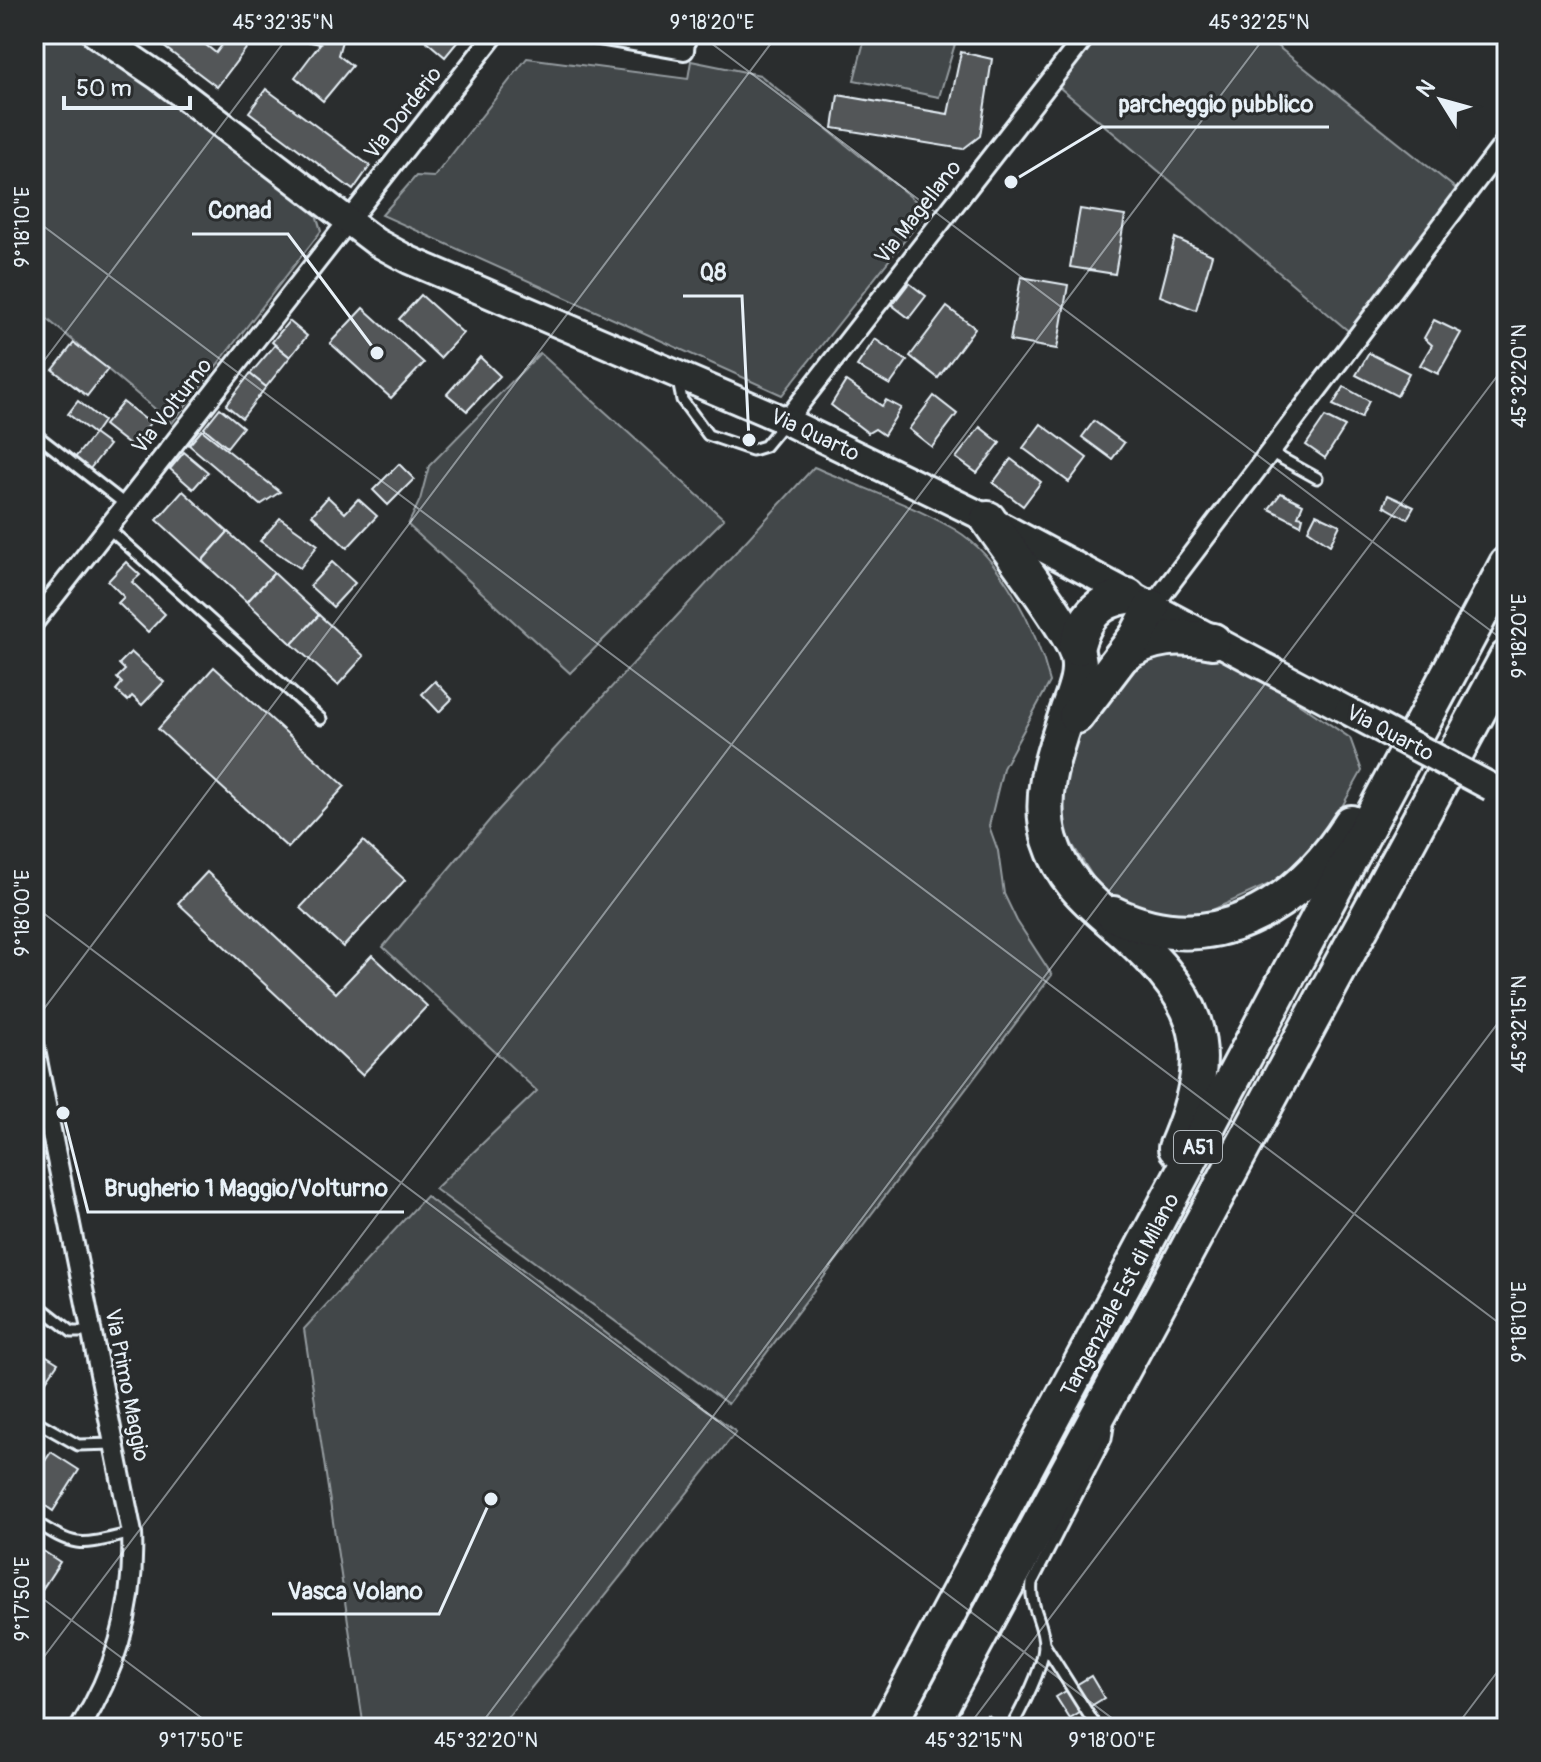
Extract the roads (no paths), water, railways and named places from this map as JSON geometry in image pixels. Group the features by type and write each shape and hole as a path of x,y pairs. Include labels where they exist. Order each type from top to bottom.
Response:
{"highway":[{"path":"988,519 1076,648"},
{"path":"1088,900 1139,924 1194,933 1233,925 1290,892 1323,861 1348,827 1507,552"},
{"name":"Tangenziale Est di Milano","path":"887,1728 1507,564"},
{"path":"1059,739 1141,630 1140,602 1112,599 1096,608 1085,623 1076,648 1079,676 1059,739 1047,784 1048,829 1062,868 1088,900 1138,944 1179,988 1192,1017 1199,1067 1195,1098 1185,1128 1122,1257 1067,1394"},
{"path":"1119,658 1141,645 1171,637 1213,641"},
{"name":"Tangenziale Est di Milano","path":"929,1728 1507,658"},
{"path":"1432,795 1507,698"}],"street":[{"name":"Via Quarto","path":"96,34 376,242 409,260 786,421 988,519 1499,791"},
{"name":"Via Dorderio","path":"350,221 495,34"},
{"path":"593,34 685,42"},
{"name":"Via Magellano","path":"786,421 1087,34"},
{"path":"1140,602 1270,452 1507,140"},
{"name":"Via Volturno","path":"34,622 350,221"},
{"name":"Via Primo Maggio","path":"34,1045 132,1533 131,1586 124,1629 107,1681 80,1728"}],"lane":[{"path":"676,374 682,400 708,435 752,450 765,446 786,421"},
{"path":"34,433 126,505"},
{"path":"1270,452 1317,478"},
{"path":"108,528 321,719"},
{"path":"34,1302 72,1332 92,1332"},
{"path":"1097,1728 1044,1644 1031,1604 1032,1583 1106,1439 1116,1380"},
{"path":"34,1420 78,1445 114,1444"},
{"path":"34,1521 67,1542 76,1544 132,1533"},
{"path":"1011,1728 1026,1702 1044,1644"}],"place":[{"name":"parcheggio pubblico","path":"1011,182"},
{"name":"Conad","path":"377,353"},
{"name":"Q8","path":"749,440"},
{"name":"Brugherio 1 Maggio/Volturno","path":"63,1113"},
{"name":"Vasca Volano","path":"491,1499"}]}
